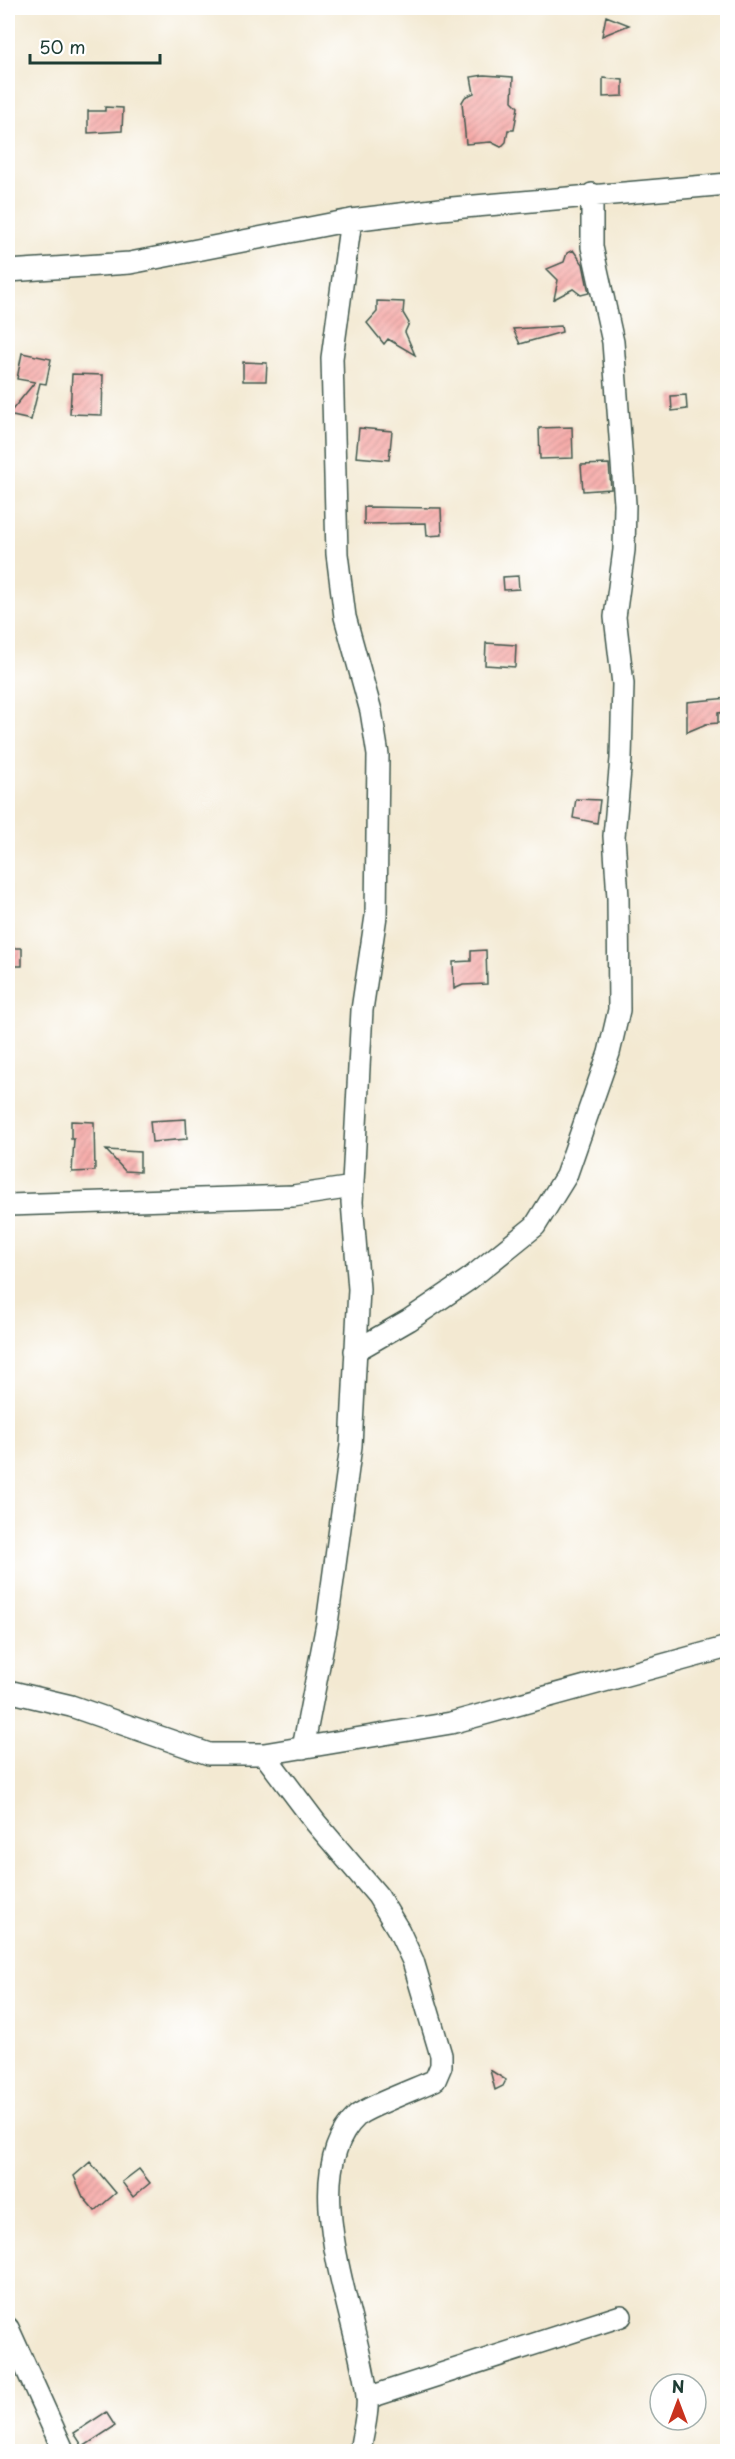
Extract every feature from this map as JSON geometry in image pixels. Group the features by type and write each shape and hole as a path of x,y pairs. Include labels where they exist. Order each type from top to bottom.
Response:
{"street":[{"path":"8,271 130,263 351,220 592,194 728,184"},
{"path":"356,1351 409,1320 468,1280 535,1226 566,1176 609,1053 619,1010 614,836 621,759 623,684 615,617 624,550 625,504 613,342 592,247 592,194"},
{"path":"303,1748 330,1602 351,1446 359,1289 353,1187 362,1010 376,916 378,755 371,711 345,617 337,554 332,357 351,220"},
{"path":"8,1205 282,1196 353,1187"},
{"path":"8,1691 20,1692 71,1706 209,1754 264,1754 451,1723 728,1647"},
{"path":"264,1754 316,1822 378,1896 399,1930 413,1961 441,2055 441,2066 435,2080 358,2114 338,2140 331,2174 330,2219 367,2398 361,2446 358,2451"},
{"path":"367,2398 621,2316"},
{"path":"8,2328 64,2451"}],"building":[{"path":"606,16 629,25 602,36"},
{"path":"484,75 513,77 512,101 518,107 514,130 508,130 506,142 501,147 491,142 466,144 462,102 465,97 474,93 471,77"},
{"path":"603,78 623,80 623,96 603,97"},
{"path":"105,107 123,108 122,131 88,133 88,111 105,111"},
{"path":"573,250 583,264 589,293 581,295 573,289 554,299 558,280 547,269 564,262 567,253"},
{"path":"377,301 404,302 403,313 409,323 405,332 415,355 388,339 384,344 367,323 377,312"},
{"path":"561,326 562,332 520,344 513,329"},
{"path":"22,353 51,359 46,384 40,383 31,420 8,415 35,382 17,379"},
{"path":"243,362 267,363 266,381 243,381"},
{"path":"72,374 103,375 102,415 70,414"},
{"path":"686,395 687,409 672,411 671,396"},
{"path":"572,427 573,458 540,459 539,428"},
{"path":"359,428 392,431 389,460 356,457"},
{"path":"609,464 611,489 583,491 581,465"},
{"path":"364,507 441,508 442,535 427,536 426,523 364,524"},
{"path":"518,576 519,589 504,590 503,577"},
{"path":"486,643 516,645 515,667 485,665"},
{"path":"728,698 728,712 718,713 718,723 706,724 687,732 687,702"},
{"path":"576,799 600,800 597,823 573,818"},
{"path":"8,948 22,948 22,966 8,966"},
{"path":"486,950 487,984 463,985 454,989 453,962 471,961 471,951"},
{"path":"186,1119 187,1139 152,1142 150,1121"},
{"path":"71,1121 94,1122 95,1171 72,1172 74,1139 71,1139"},
{"path":"106,1150 140,1152 140,1172 125,1171"},
{"path":"490,2070 506,2080 503,2086 495,2090"},
{"path":"90,2162 116,2193 95,2211 83,2197 74,2176"},
{"path":"139,2169 150,2183 133,2197 122,2182"},
{"path":"106,2412 115,2426 83,2447 74,2433"}]}
